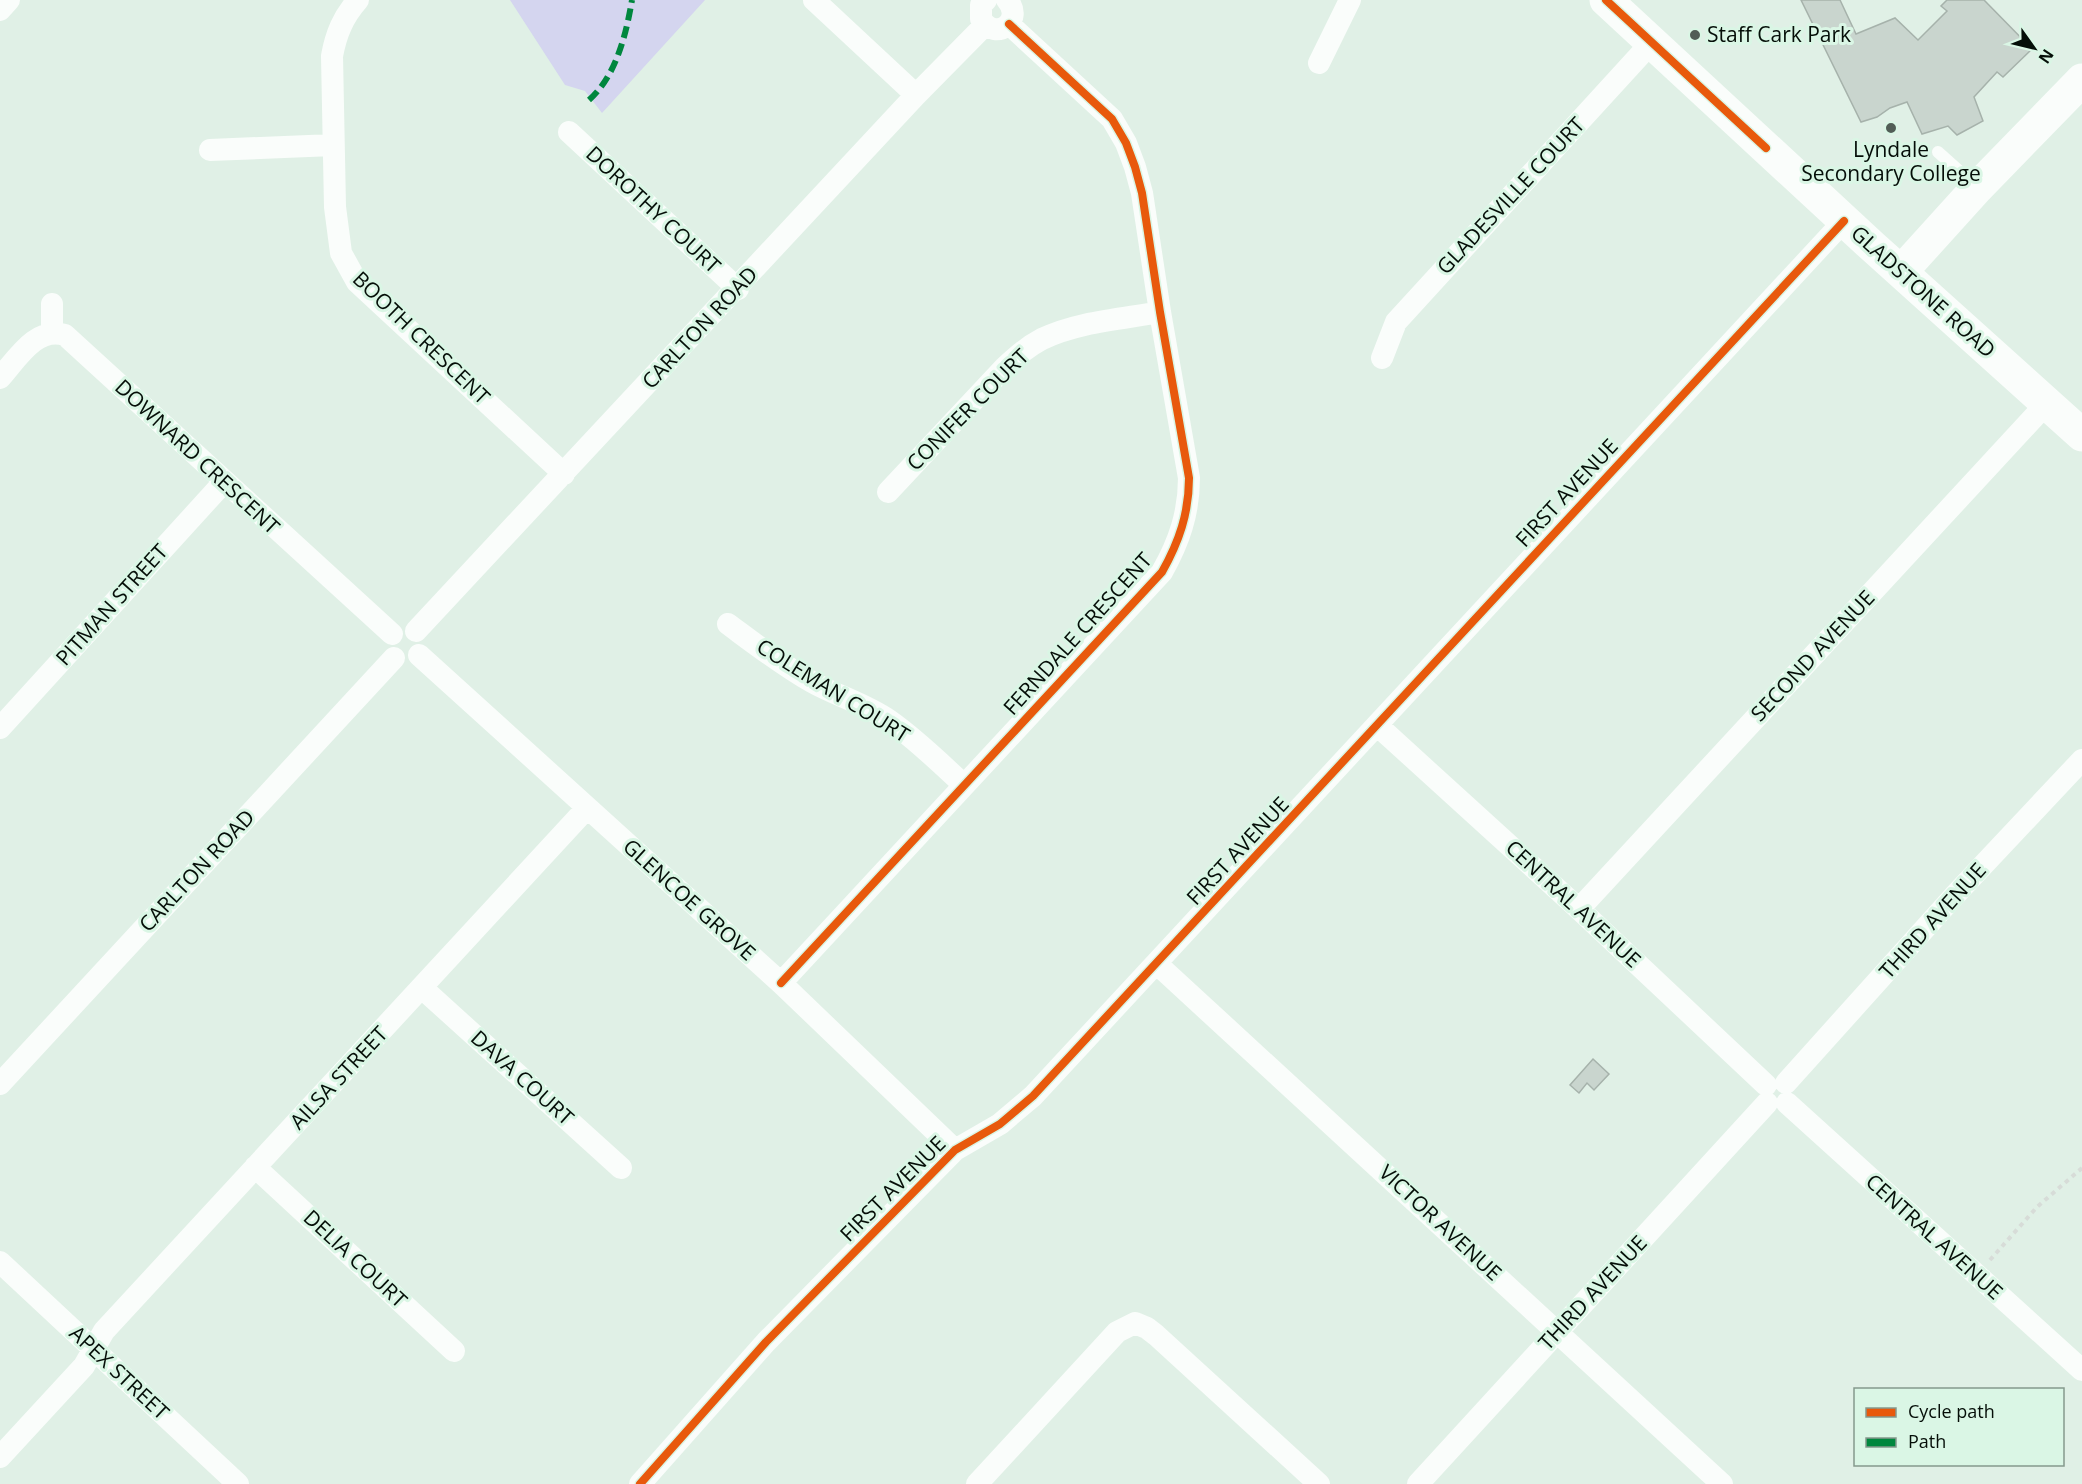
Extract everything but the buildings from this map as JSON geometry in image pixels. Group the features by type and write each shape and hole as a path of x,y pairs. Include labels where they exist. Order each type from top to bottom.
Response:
{"main road":[{"name":"GLADSTONE ROAD","path":"1606,0 1844,221 2082,435"},
{"path":"1901,272 1977,188 2082,80"}],"street":[{"path":"0,10 9,0"},
{"name":"BOOTH CRESCENT","path":"358,0 347,11 335,37 332,56 335,207 341,253 357,282 564,474"},
{"path":"814,0 916,95"},
{"path":"986,0 981,5 980,12 985,25 997,30 1009,24 1013,11 1007,0"},
{"path":"1319,63 1350,0"},
{"name":"FERNDALE CRESCENT","path":"780,983 1162,572 1183,529 1189,495 1189,478 1142,193 1135,166 1126,143 1112,118 1009,24"},
{"name":"CARLTON ROAD","path":"416,631 738,289 916,95 985,25"},
{"name":"GLADESVILLE COURT","path":"1382,358 1396,321 1652,42"},
{"name":"DOROTHY COURT","path":"569,132 738,289"},
{"path":"210,150 333,146"},
{"name":"FIRST AVENUE","path":"640,1484 766,1342 955,1150 1000,1124 1033,1096 1844,221"},
{"path":"0,378 37,337 52,333 52,304"},
{"name":"CONIFER COURT","path":"888,492 1023,350 1043,339 1071,329 1160,312"},
{"name":"DOWNARD CRESCENT","path":"52,333 65,335 392,634"},
{"name":"SECOND AVENUE","path":"1579,909 2047,403"},
{"name":"PITMAN STREET","path":"0,728 224,482"},
{"name":"COLEMAN COURT","path":"728,624 813,683 890,721 963,785"},
{"path":"406,627 416,631 423,645 419,655 415,659 404,662 394,658 388,644 392,634 406,627"},
{"name":"GLENCOE GROVE","path":"419,655 780,983 955,1150"},
{"name":"CARLTON ROAD","path":"0,1084 394,658"},
{"name":"CENTRAL AVENUE","path":"1378,726 1777,1094 2082,1370"},
{"name":"THIRD AVENUE","path":"1418,1484 1777,1094 1955,895 2082,760"},
{"name":"AILSA STREET","path":"0,1457 84,1366 104,1331 587,808"},
{"name":"VICTOR AVENUE","path":"1157,964 1722,1484"},
{"name":"DAVA COURT","path":"422,988 621,1168"},
{"name":"DELIA COURT","path":"255,1167 454,1351"},
{"name":"APEX STREET","path":"0,1262 238,1484"},
{"path":"977,1484 1117,1332 1135,1323 1156,1335 1320,1484"}],"lane":[{"path":"1938,152 1977,188"}],"path":[{"path":"1989,1261 2037,1207 2082,1168"}],"shaded area":[{"path":"510,0 705,0 602,113 585,91 565,85"}],"marked path":[{"path":"589,100 613,67 627,27 632,0"}],"cycle path":[{"path":"1606,0 1766,148"},
{"path":"781,983 1162,572 1178,538 1185,515 1189,478 1142,193 1135,167 1126,143 1112,119 1009,24"},
{"path":"640,1484 766,1342 955,1150 1000,1124 1033,1096 1844,221"}],"place":[{"name":"Staff Cark Park","path":"1695,35"},
{"name":"Lyndale Secondary College","path":"1891,128"}]}
